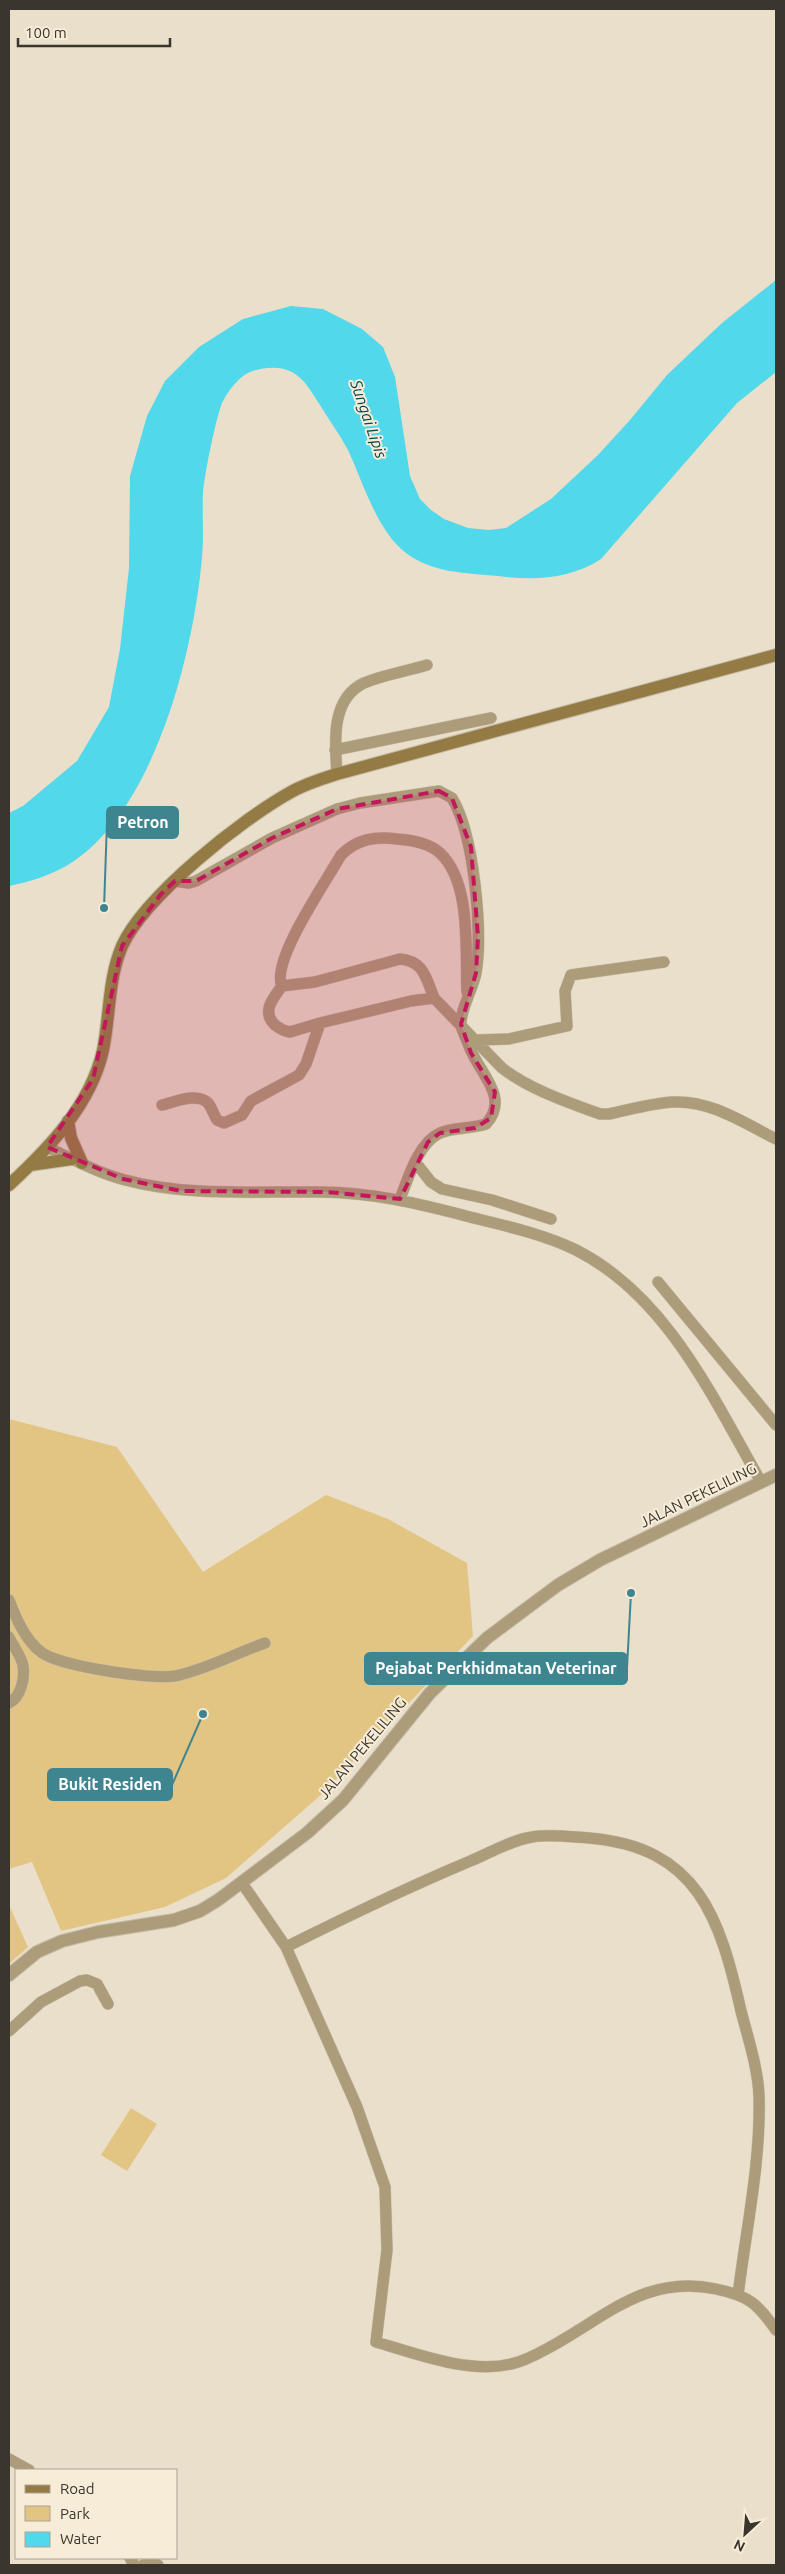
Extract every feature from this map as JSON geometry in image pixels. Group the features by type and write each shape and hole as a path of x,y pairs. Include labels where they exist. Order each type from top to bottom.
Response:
{"main road":[{"path":"9,1185 47,1147 68,1121 86,1094 102,1051 113,982 122,946 134,927 161,894 175,881 272,803 292,791 337,774 776,655"},
{"path":"30,1165 77,1161 68,1121"}],"street":[{"path":"337,774 334,738 340,713 348,698 357,687 364,683 427,665"},
{"path":"335,750 491,718"},
{"path":"175,881 189,883 196,881 272,838 337,809 360,803 439,791 452,798 457,806 470,847 478,937 476,973 461,1024 471,1053 494,1092 496,1100 494,1114 486,1124 440,1133 428,1142 416,1162 400,1199"},
{"path":"434,998 411,1001 290,1032 279,1029 269,1018 268,1008 282,986 279,972 285,952 341,855 360,840 388,838 414,841 439,852 457,878 463,907 468,999"},
{"path":"282,986 315,982 400,959 413,961 421,967 434,998 477,1040 495,1061 512,1075 547,1093 600,1114 673,1102 702,1105 720,1110 776,1140"},
{"path":"477,1040 509,1039 567,1026 565,990 571,975 664,962"},
{"path":"162,1105 196,1098 206,1102 220,1123 228,1122 242,1115 251,1101 298,1075 306,1064 320,1023"},
{"path":"47,1147 123,1180 181,1191 327,1192 400,1199 549,1239 575,1250 619,1278 660,1321 691,1360 762,1482"},
{"path":"416,1162 431,1182 442,1189 492,1200 551,1219"},
{"path":"658,1282 776,1426"},
{"name":"JALAN PEKELILING","path":"9,1975 37,1952 62,1941 98,1932 187,1916 218,1900 307,1833 343,1800 425,1698 463,1660 495,1632 581,1570 776,1475"},
{"path":"9,1600 34,1647 48,1658 130,1674 160,1678 178,1675 265,1643"},
{"path":"9,1637 23,1665 20,1689 13,1701 9,1702"},
{"path":"286,1947 368,1906 531,1837 581,1838 613,1842 638,1848 660,1859 679,1874 706,1902 715,1920 732,1969 759,2085 759,2131 738,2295"},
{"path":"242,1883 286,1947 357,2107 385,2187 387,2250 376,2342 451,2362 476,2366 510,2364 534,2356 631,2299 649,2291 671,2286 704,2286 738,2295 761,2308 775,2327"},
{"path":"9,2031 41,2002 80,1981 87,1980 97,1984 108,2004"},
{"path":"9,2459 27,2469"},
{"path":"143,2565 158,2565"}],"highlighted area":[{"path":"439,791 452,798 471,847 478,937 476,973 461,1024 471,1053 495,1092 491,1118 475,1128 440,1133 428,1142 400,1199 327,1192 181,1191 123,1179 47,1147 93,1079 122,946 161,894 175,881 196,881 272,838 337,809"}],"green space":[{"path":"9,1419 117,1447 203,1572 326,1495 388,1519 467,1563 473,1636 323,1793 226,1878 165,1907 61,1931 32,1862 9,1869"},
{"path":"9,1905 28,1947 9,1964"},
{"path":"131,2108 157,2124 127,2171 101,2155"}],"water":[{"name":"Sungai Lipis","path":"776,280 776,372 737,403 601,559 577,571 551,577 511,578 462,573 427,565 416,560 396,544 387,532 372,505 345,444 301,378 281,368 257,370 242,377 224,399 217,421 204,485 202,557 198,595 190,636 180,680 166,723 148,765 127,803 103,836 74,861 59,870 9,886 9,813 23,806 77,761 109,707 120,649 129,568 130,476 147,416 165,381 199,347 243,319 291,306 323,309 362,329 383,347 395,377 410,476 420,499 444,519 468,528 489,530 506,528 551,499 598,455 667,375 722,323"}],"place":[{"name":"Petron","path":"104,908"},
{"name":"Pejabat Perkhidmatan Veterinar","path":"631,1593"},
{"name":"Bukit Residen","path":"203,1714"}]}
